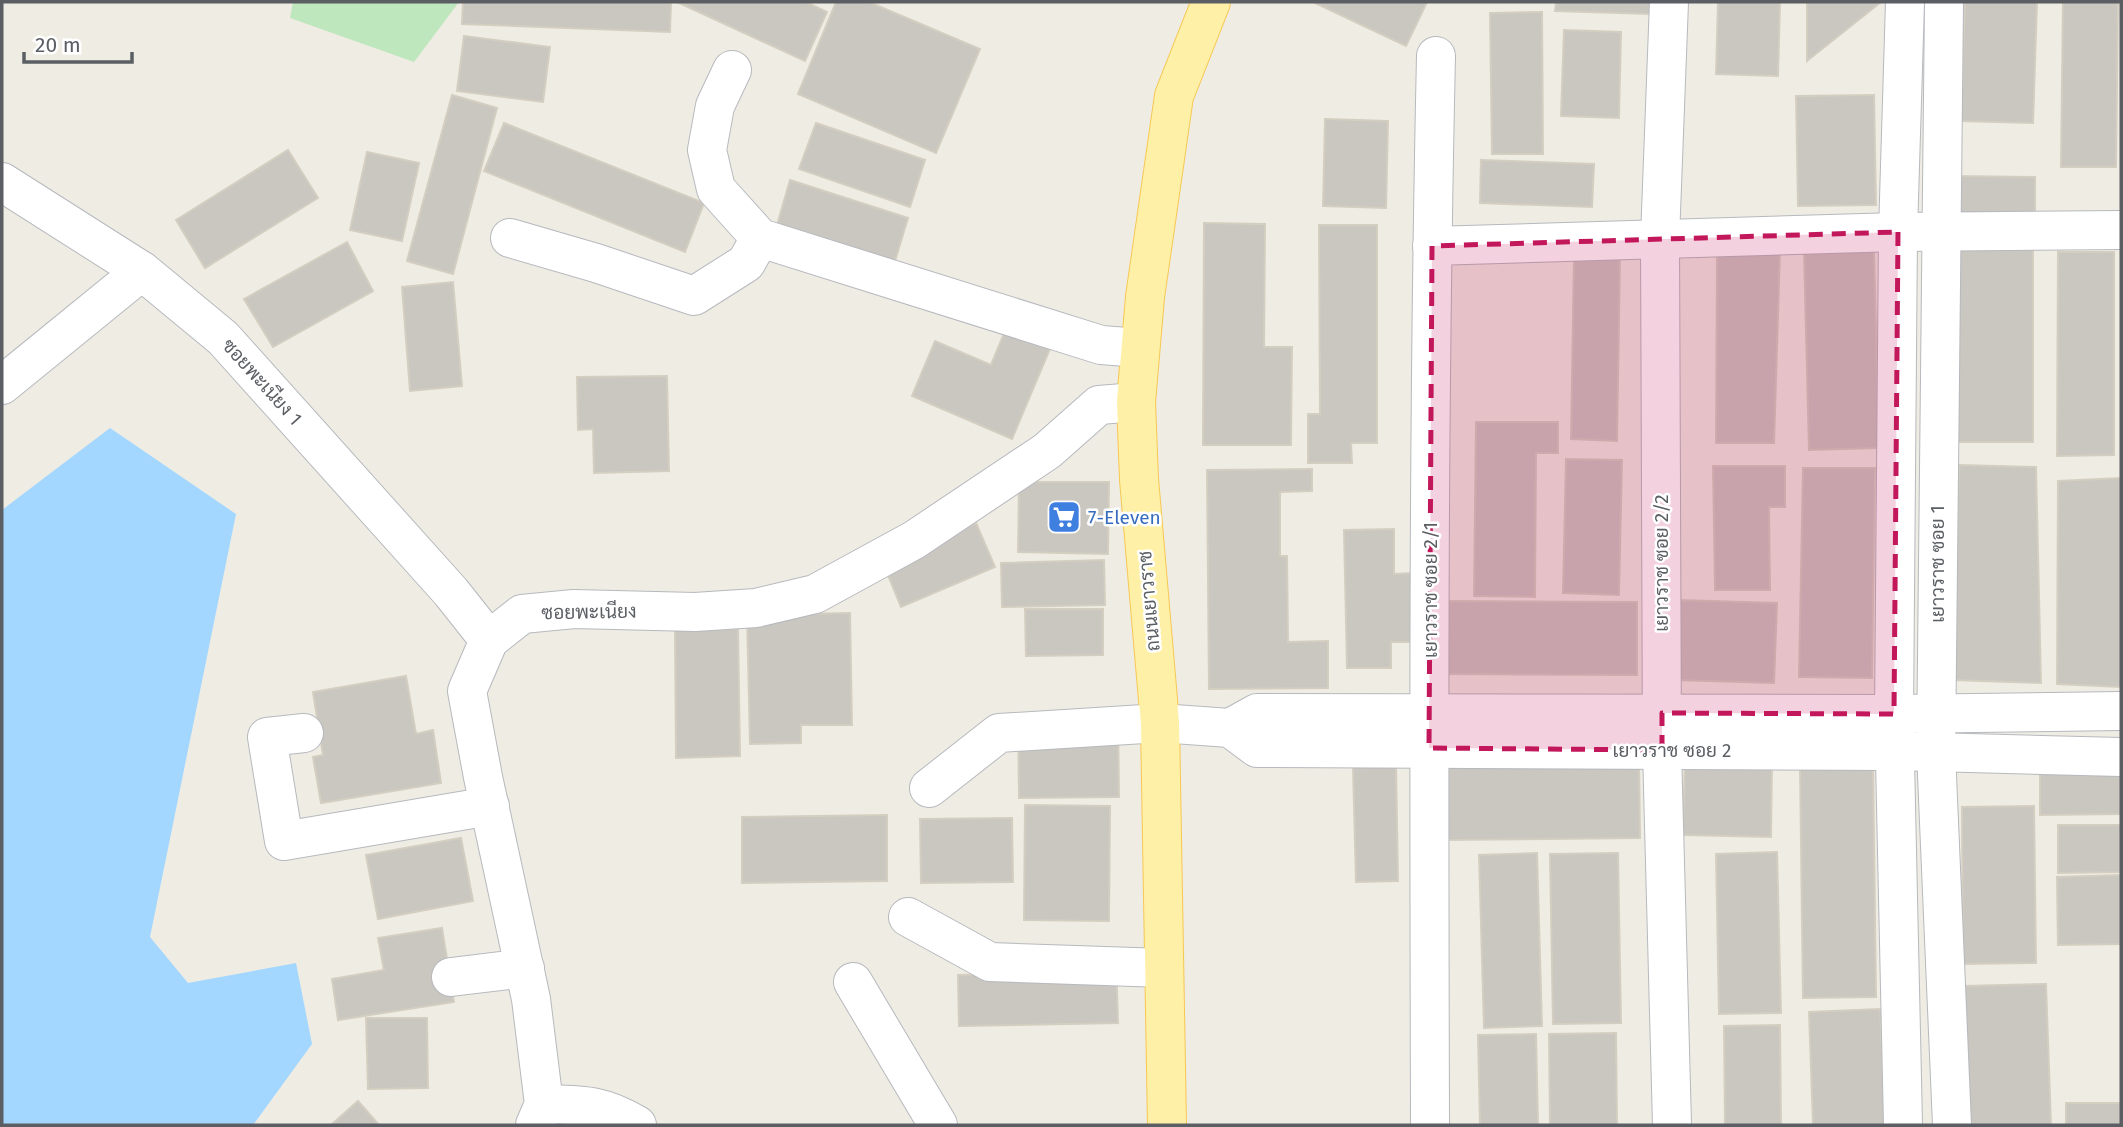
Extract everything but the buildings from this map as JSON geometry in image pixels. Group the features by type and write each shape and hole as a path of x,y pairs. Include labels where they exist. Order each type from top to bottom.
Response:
{"main road":[{"name":"ถนนเยาวราช","path":"1167,1125 1160,723 1139,479 1136,401 1145,296 1174,96 1211,2"}],"street":[{"name":"เยาวราช ซอย 2/2","path":"1669,2 1660,238 1662,750 1672,1125"},
{"path":"1903,1125 1894,733 1898,232 1905,2"},
{"name":"เยาวราช ซอย 1","path":"1944,2 1936,752 1952,1125"},
{"name":"เยาวราช ซอย 2/1","path":"1430,1125 1429,730 1436,56"},
{"path":"732,70 715,106 708,150 716,189 760,238 1101,345 1140,348"},
{"name":"ซอยพะเนียง 1","path":"2,182 142,271 223,338 451,592 489,640"},
{"path":"1432,246 1940,231 2121,230"},
{"path":"510,238 596,262 694,296 746,263 760,238"},
{"path":"2,385 142,271"},
{"name":"ซอยพะเนียง","path":"539,1114 531,999 467,691 489,640 522,614 574,609 695,612 756,608 815,594 914,540 1036,458 1099,405 1136,401"},
{"path":"1897,439 1938,440"},
{"name":"เยาวราช ซอย 2","path":"1429,730 1662,750 1894,733 1937,713 2121,711"},
{"name":"เยาวราช ซอย 2","path":"929,788 999,733 1160,723 1230,728 1257,748 1429,730 1662,712 1894,733 1936,752 2121,757"},
{"path":"304,733 267,737 284,841 490,806"},
{"path":"908,917 990,962 1164,968"},
{"path":"450,977 524,968"},
{"path":"853,982 938,1125"},
{"path":"1900,996 1947,996"},
{"path":"539,1114 583,1105 614,1111 637,1125"}],"highlighted area":[{"path":"1898,232 1894,714 1662,713 1662,750 1429,748 1432,246"}],"green space":[{"path":"293,2 459,2 414,62 290,18"}],"water":[{"path":"110,428 236,514 150,937 188,983 296,963 312,1044 253,1125 2,1125 2,510"}],"place":[{"name":"7-Eleven","path":"1064,517"}]}
